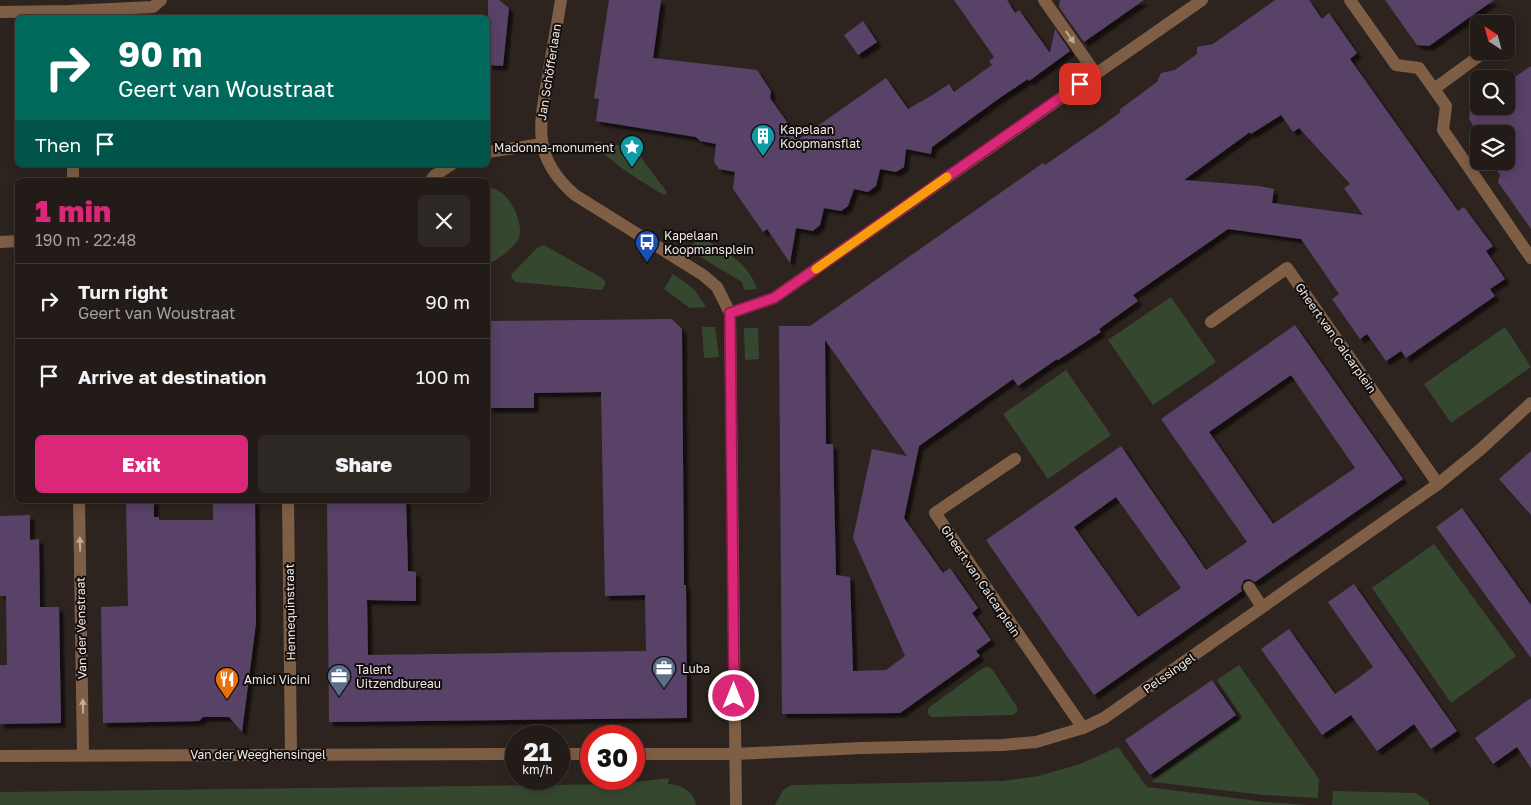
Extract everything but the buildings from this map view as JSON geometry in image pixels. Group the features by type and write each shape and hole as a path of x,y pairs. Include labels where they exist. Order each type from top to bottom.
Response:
{"street":[{"path":"0,12 69,14 153,7 161,0"},
{"name":"Jan Schöfferlaan","path":"542,144 541,120 561,0"},
{"path":"1044,0 1096,74"},
{"path":"730,313 774,298 1202,0"},
{"path":"1350,0 1396,65 1419,68 1446,106 1443,130 1531,258"},
{"path":"1434,89 1474,60"},
{"path":"490,152 542,144 554,175 561,183 576,195 703,275 717,287 730,313 736,805"},
{"path":"434,178 448,167"},
{"path":"0,242 15,241"},
{"name":"Gheert van Calcarplein","path":"1211,322 1287,268 1438,484"},
{"name":"Pelssingel","path":"735,754 862,748 1003,746 1036,742 1082,728 1104,718 1438,484 1481,449 1531,403"},
{"name":"Gheert van Calcarplein","path":"1015,459 935,513 1082,728"},
{"name":"Van der Venstraat","path":"79,503 84,755"},
{"name":"Hennequinstraat","path":"288,503 291,754"},
{"path":"1248,587 1262,607"},
{"name":"Van der Weeghensingel","path":"0,756 505,754"},
{"path":"645,754 735,754"}],"green space":[{"path":"595,141 634,148 666,191 666,194 664,195 619,166 595,145"},
{"path":"490,188 499,191 506,197 514,208 519,222 520,235 518,240 504,254 490,264"},
{"path":"699,236 741,264 753,279 757,289 744,290 742,282 689,250"},
{"path":"544,245 602,278 606,282 602,290 516,282 511,278 512,274 537,248"},
{"path":"673,274 694,289 706,307 690,308 664,289"},
{"path":"1171,297 1216,362 1153,405 1108,340"},
{"path":"702,327 715,327 719,357 704,358"},
{"path":"1505,327 1531,367 1451,423 1424,384"},
{"path":"744,328 758,328 759,359 745,360"},
{"path":"1066,370 1111,435 1048,479 1003,414"},
{"path":"1434,544 1516,656 1451,703 1372,588"},
{"path":"1239,665 1319,779 1318,798 1264,795 1153,782 1153,779 1242,717 1217,680"},
{"path":"988,667 992,669 1017,707 1017,712 1013,715 931,717 928,709 931,706 983,668"},
{"path":"1118,747 1147,787 1265,802 1308,805 775,805 783,790 792,785 1002,781 1039,776 1080,764"},
{"path":"669,778 668,784 678,786 690,792 696,805 0,805 0,792 505,785 505,790 570,790 570,785 580,785 580,790 645,790 645,781"},
{"path":"1333,791 1416,793 1429,802 1429,805 1332,805"}],"slow traffic":[{"path":"816,269 947,177"}],"place":[{"name":"Kapelaan Koopmansflat","path":"763,157"},
{"name":"Madonna-monument","path":"632,168"},
{"name":"Kapelaan Koopmansplein","path":"647,263"},
{"name":"Luba","path":"664,689"},
{"name":"Talent Uitzendbureau","path":"339,697"},
{"name":"Amici Vicini","path":"227,700"}],"route":[{"path":"734,696 730,313 774,298 1080,84"}]}
